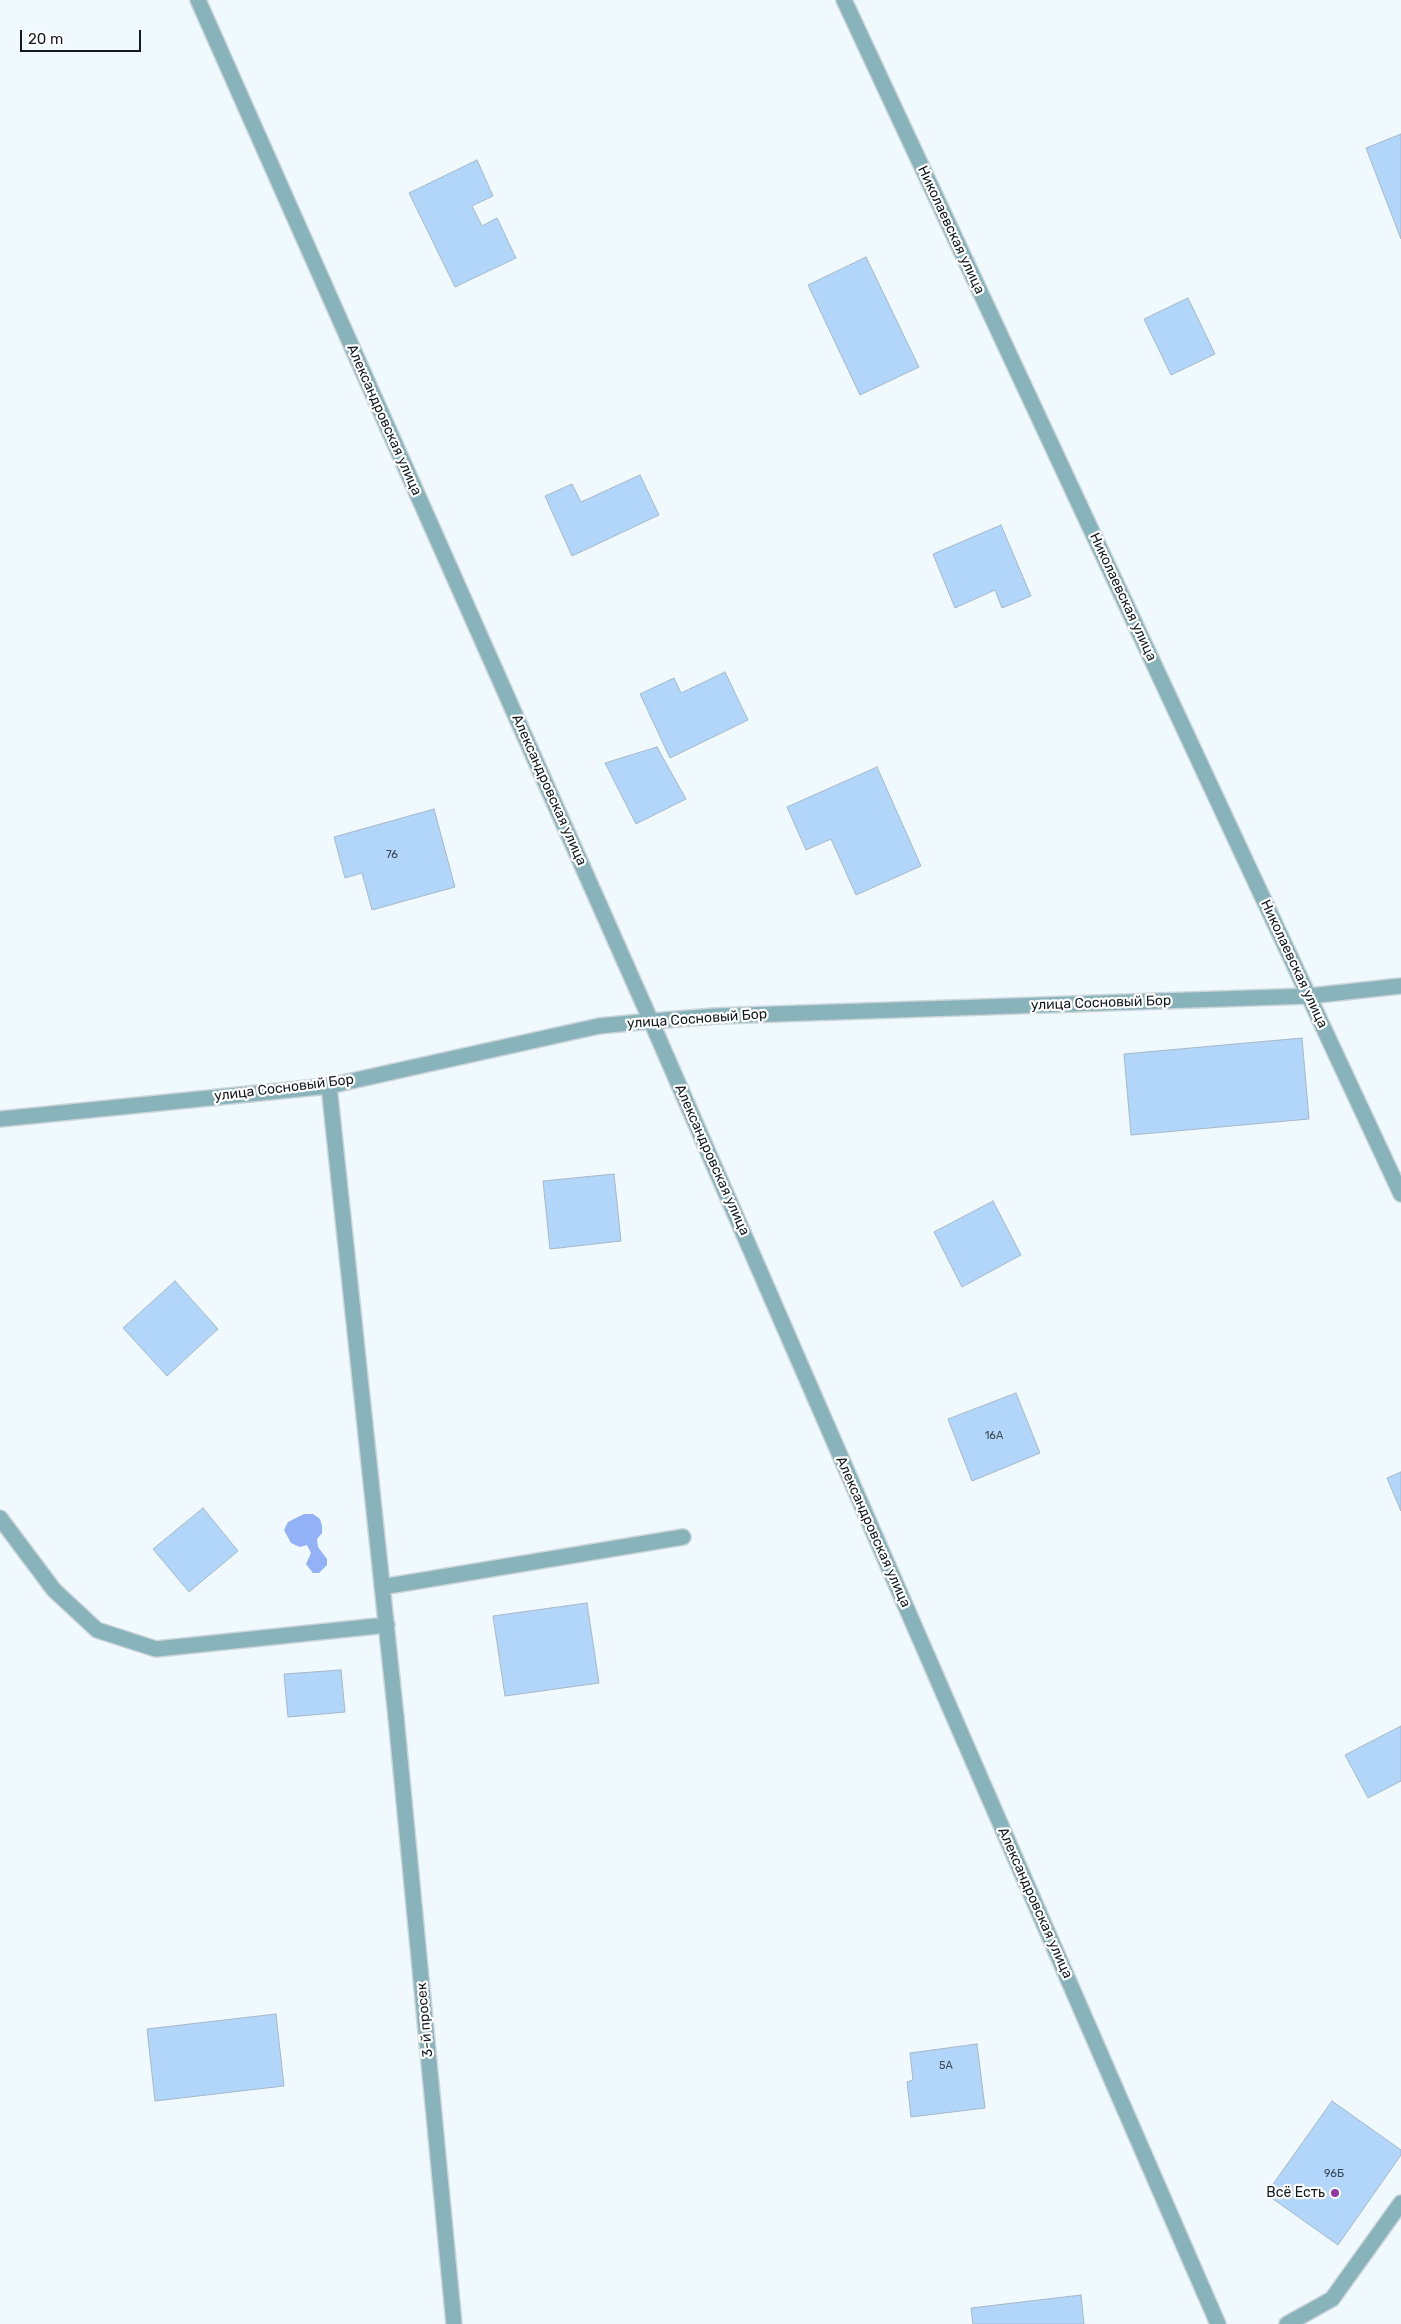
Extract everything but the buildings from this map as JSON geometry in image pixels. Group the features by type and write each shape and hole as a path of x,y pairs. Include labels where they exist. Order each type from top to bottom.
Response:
{"street":[{"name":"Александровская улица","path":"198,0 651,1021 1218,2324"},
{"name":"Николаевская улица","path":"844,0 1401,1194"},
{"name":"улица Сосновый Бор","path":"0,1119 329,1086 599,1026 651,1021 736,1016 1309,996 1401,986"},
{"name":"3-й просек","path":"329,1086 396,1717 454,2324"},
{"path":"0,1518 54,1590 97,1630 156,1649 386,1625"},
{"path":"382,1587 683,1537"},
{"path":"1287,2324 1332,2299 1401,2202"}],"water":[{"path":"304,1514 313,1514 320,1519 322,1526 322,1533 317,1539 318,1547 327,1559 327,1565 319,1573 313,1573 306,1564 311,1553 307,1545 300,1547 291,1543 284,1530 288,1522"}],"place":[{"name":"Всё Есть","path":"1335,2193"}]}
